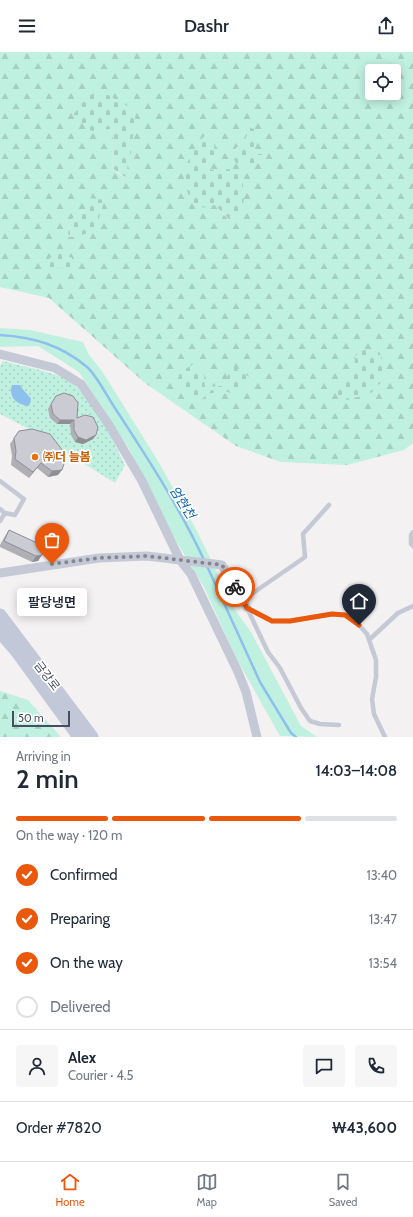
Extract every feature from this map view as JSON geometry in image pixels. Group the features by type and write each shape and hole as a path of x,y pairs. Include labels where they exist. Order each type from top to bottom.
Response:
{"main road":[{"name":"금강로","path":"0,615 92,737"},
{"name":"금강로","path":"0,632 17,652 79,737"}],"street":[{"path":"0,354 55,368 81,384 110,425 142,481 180,560 191,574 238,672 246,692 257,737"},
{"path":"0,573 99,558 147,556 222,565 245,604"}],"lane":[{"path":"0,481 24,499 15,515 5,513 0,509"},
{"path":"245,604 305,557 303,534 329,505"},
{"path":"0,521 5,513"},
{"path":"413,532 411,535 411,544 413,546"},
{"path":"245,604 272,621 290,621 332,614 345,615 359,625 367,634 376,660 376,677 372,699 374,714 385,737"},
{"path":"245,604 268,652 280,668 310,720 320,724 339,725"},
{"path":"369,640 398,613 413,606"}],"green space":[{"path":"0,52 413,52 413,443 404,450 347,465 281,462 236,446 145,383 49,298 0,287","holes":["115,128 125,177 113,170 112,146","247,136 256,144 253,154 231,154","199,141 215,157 204,164 212,171 221,170 229,220 215,205 195,151","87,209 68,237 69,221"]},
{"path":"89,95 108,95 136,111 131,152 125,177 113,169 112,146 115,128 93,132 73,115"},
{"path":"245,126 258,130 253,154 266,154 264,162 247,166 236,163 231,154 247,136"},
{"path":"206,135 214,143 215,157 204,164 212,170 226,169 240,171 244,192 243,204 241,210 230,220 215,205 196,209 188,194 183,171 199,141"},
{"path":"90,198 104,200 97,222 90,231 85,234 68,237 69,221 87,209"},
{"path":"61,253 72,258 72,266 59,269 46,265 46,260"},
{"path":"0,328 30,330 83,342 89,355 102,371 158,461 198,533 235,610 251,632 301,726 317,737 280,736 235,656 204,587 169,529 129,449 79,372 38,346 0,347"},
{"path":"361,349 375,350 380,353 385,378 371,393 340,402 336,392 339,382 348,381 354,371 355,357"},
{"path":"3,361 62,377 82,392 91,403 107,429 125,465 115,483 29,429 0,414 0,366"},
{"path":"194,364 204,375 205,387 222,386 233,367 251,378 235,395 223,390 205,395 202,401 193,396 183,387 180,379 179,373"},
{"path":"0,691 28,700 61,737 0,737"}],"water":[{"path":"12,385 20,385 31,399 29,406 14,400 11,393"}],"building":[{"path":"64,393 73,396 78,403 77,418 85,415 93,417 98,427 96,435 86,440 78,437 74,430 74,420 60,420 53,414 51,404 56,396"},
{"path":"32,429 50,434 63,451 65,461 62,470 52,471 41,463 33,472 15,459 16,451 14,438 19,431"},
{"path":"9,530 46,547 42,555 36,556 4,541"}],"waterway":[{"name":"엄현천","path":"0,335 35,340 57,348 77,359 91,371 161,481 184,520 204,560"},
{"name":"엄현천","path":"207,566 260,682 291,733 296,737"}],"way so far":[{"path":"52,564 99,558 147,556 222,565 235,587"}],"place":[{"name":"㈜더 늘봄","path":"35,457"},
{"name":"팔당냉면","path":"52,564"}],"route":[{"path":"235,587 247,608 272,621 310,619 332,614 345,615 359,625"}]}
